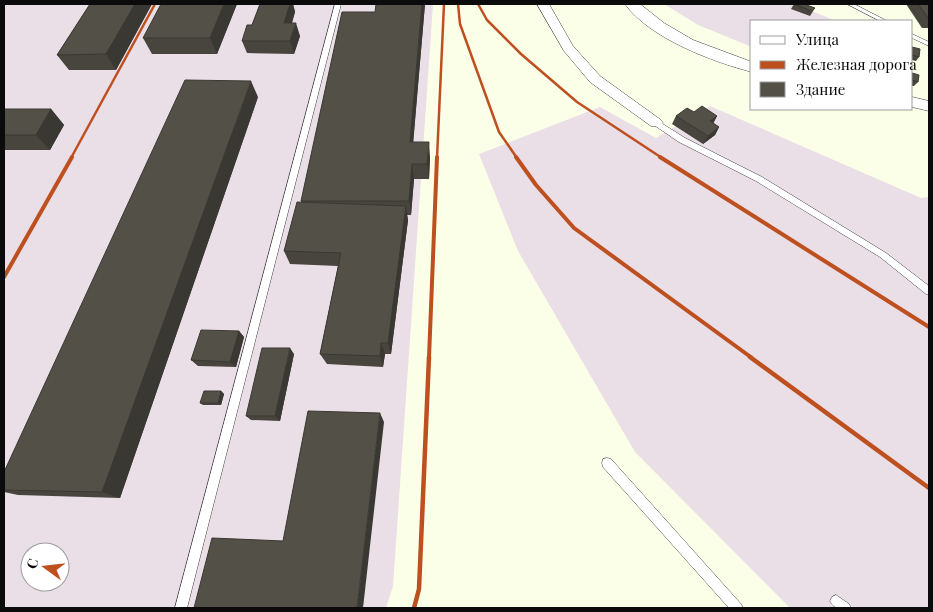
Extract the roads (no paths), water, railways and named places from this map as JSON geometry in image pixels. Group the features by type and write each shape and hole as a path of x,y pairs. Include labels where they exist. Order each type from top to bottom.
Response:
{"street":[{"path":"543,4 568,48 595,79 656,123"},
{"path":"632,4 645,17 677,39 724,59 750,66"},
{"path":"913,102 929,106"}],"lane":[{"path":"181,608 338,4"},
{"path":"850,4 882,20"},
{"path":"913,36 929,44"},
{"path":"656,123 682,140 760,179 875,250 929,291"},
{"path":"607,463 737,608"}],"railway":[{"path":"71,158 155,4"},
{"path":"437,158 444,4"},
{"path":"458,4 460,24 499,132 517,158"},
{"path":"478,4 487,20 521,54 577,102 662,158"},
{"path":"4,277 72,157"},
{"path":"429,358 437,157"},
{"path":"516,157 536,185 574,228 752,358"},
{"path":"660,157 929,327"},
{"path":"414,608 419,589 429,357"},
{"path":"750,357 929,488"}]}
